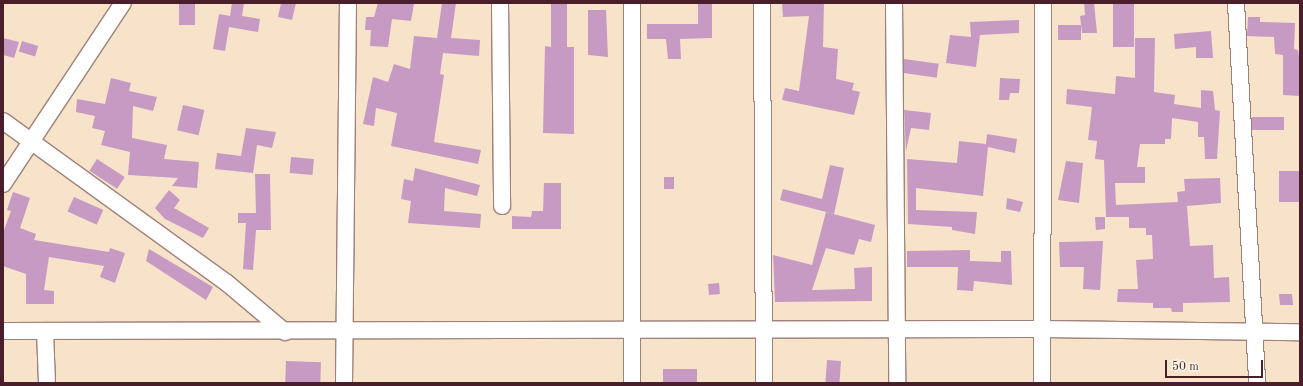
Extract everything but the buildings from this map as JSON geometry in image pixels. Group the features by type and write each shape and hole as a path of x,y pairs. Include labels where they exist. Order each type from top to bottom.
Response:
{"street":[{"path":"3,184 30,138 122,3"},
{"path":"344,383 348,3"},
{"path":"500,3 502,206"},
{"path":"632,3 632,383"},
{"path":"762,3 764,383"},
{"path":"894,3 898,332 897,383"},
{"path":"1042,383 1043,3"},
{"path":"1236,3 1256,332 1257,383"},
{"path":"3,121 30,138 227,283 285,332"},
{"path":"3,331 898,332 1042,329 1300,332"},
{"path":"45,331 47,383"}]}
